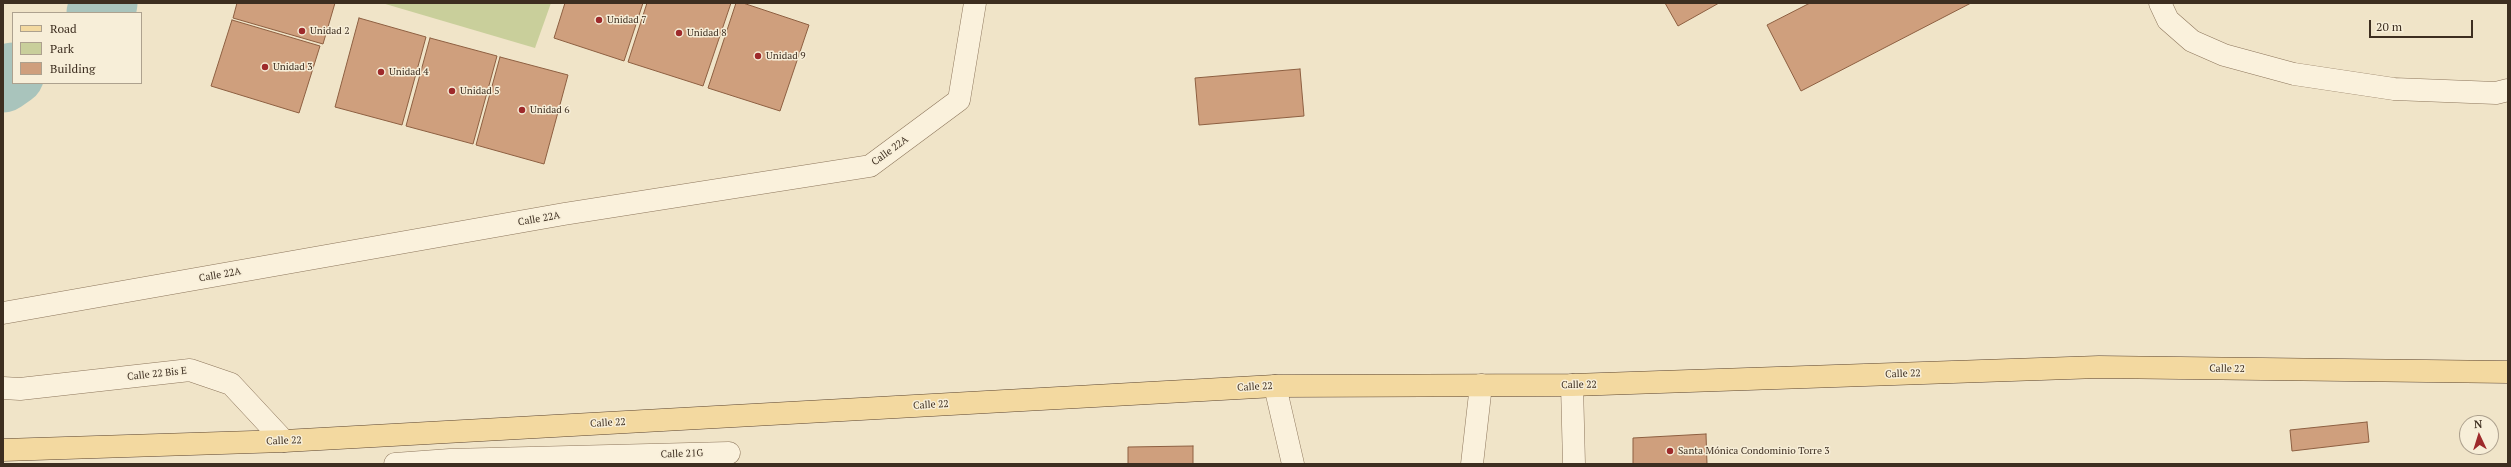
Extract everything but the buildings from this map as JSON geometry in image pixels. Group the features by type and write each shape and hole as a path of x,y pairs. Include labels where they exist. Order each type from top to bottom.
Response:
{"main road":[{"name":"Calle 22","path":"3,450 284,441 1275,386 1572,385 2099,367 2508,372"}],"street":[{"name":"Calle 22A","path":"3,313 564,214 870,166 959,100 975,3"},
{"path":"2160,3 2168,20 2192,41 2224,55 2294,74 2394,89 2496,93 2508,90"},
{"name":"Calle 22 Bis E","path":"3,388 20,389 190,370 231,384 284,441"},
{"path":"1472,464 1481,385"},
{"path":"1572,385 1574,464"},
{"path":"1275,386 1293,464"},
{"name":"Calle 21G","path":"395,464 635,460 728,453"}],"green space":[{"path":"382,3 551,3 535,48"}],"waterway":[{"path":"99,12 105,8 106,3"},
{"path":"3,81 12,75"}],"place":[{"name":"Unidad 7","path":"599,20"},
{"name":"Unidad 2","path":"302,31"},
{"name":"Unidad 8","path":"679,33"},
{"name":"Unidad 9","path":"758,56"},
{"name":"Unidad 3","path":"265,67"},
{"name":"Unidad 4","path":"381,72"},
{"name":"Unidad 5","path":"452,91"},
{"name":"Unidad 6","path":"522,110"},
{"name":"Santa Mónica Condominio Torre 3","path":"1670,451"}]}
